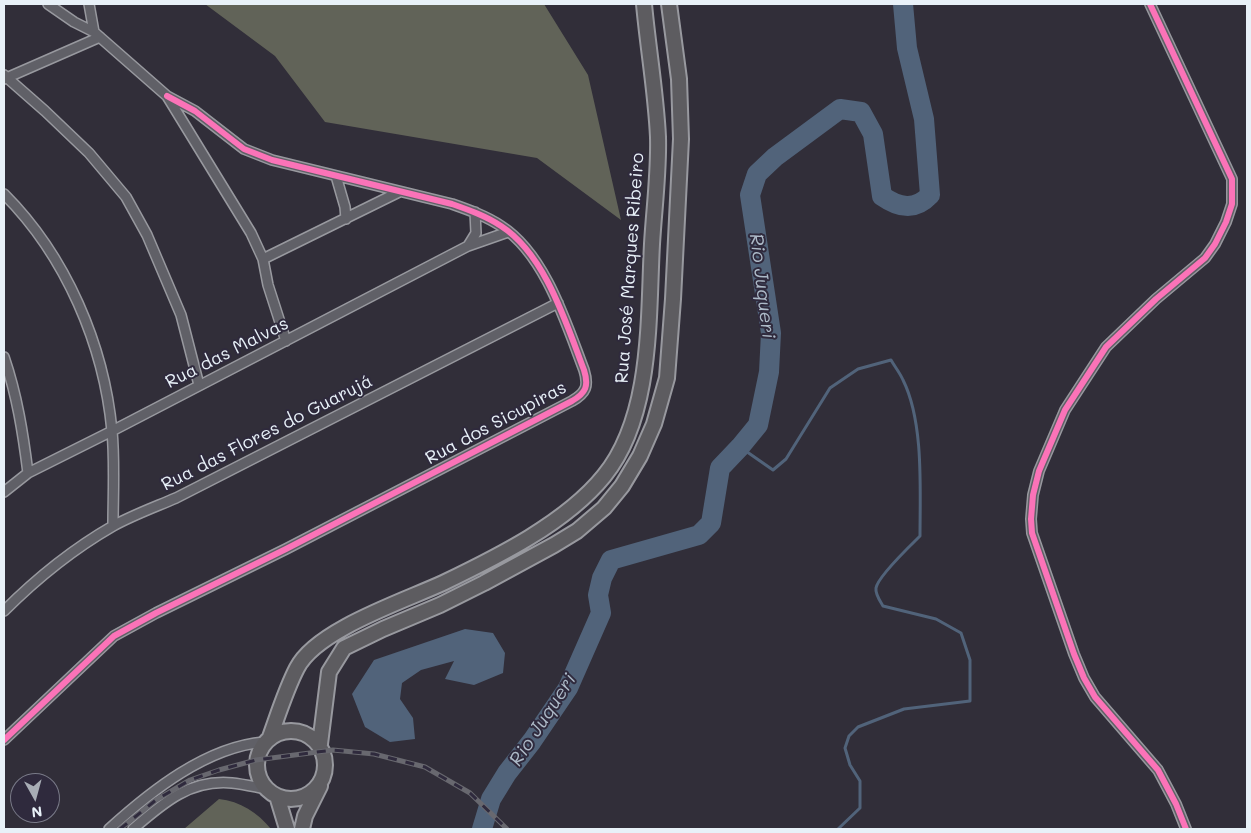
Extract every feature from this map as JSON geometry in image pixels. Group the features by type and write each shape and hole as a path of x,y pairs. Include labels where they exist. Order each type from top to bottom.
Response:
{"main road":[{"name":"Rua José Marques Ribeiro","path":"267,740 297,666 323,641 335,632 475,567 557,519 588,494 606,474 622,448 635,418 644,374 657,172 658,138 644,4"},
{"path":"320,744 329,672 344,648 484,583 577,531 604,508 622,486 640,456 654,424 667,378 673,299 681,139 679,79 669,4"},
{"path":"286,829 272,793 258,776 256,760 267,740 283,732 297,731 310,735 320,744 324,752 326,767 322,782 305,816 302,829"},
{"path":"272,793 294,798 310,793 322,782"}],"street":[{"path":"48,4 74,22 97,34 167,96 250,233 262,259 268,285 286,341"},
{"path":"89,4 97,34"},
{"path":"1150,4 1232,180 1232,204 1226,222 1215,244 1205,258 1156,299 1106,347 1065,410 1040,471 1033,494 1031,519 1032,533 1084,678 1095,697 1130,740 1158,770 1176,804 1186,829"},
{"path":"97,34 5,77 45,111 89,153 126,197 147,235 181,315 200,385"},
{"name":"Rua dos Sicupiras","path":"4,740 114,636 487,446 581,395 586,388 586,378 558,303 541,270 529,252 503,227 475,212 424,196 399,192 272,160 244,149 195,112 167,96"},
{"path":"336,176 345,207 346,218"},
{"path":"262,259 399,192"},
{"path":"4,194 30,224 64,273 88,326 100,370 112,431 113,526"},
{"path":"468,246 476,233 475,212"},
{"name":"Rua das Malvas","path":"4,492 28,473 468,246 508,232"},
{"name":"Rua das Flores do Guarujá","path":"4,611 30,585 68,556 113,526 176,498 558,303"},
{"path":"4,357 12,382 23,432 28,473"},
{"path":"109,829 140,802 183,772 233,748 267,740"},
{"path":"134,829 175,796 199,786 233,783 272,793"}],"shaded area":[{"path":"205,4 544,4 588,75 621,220 537,158 325,122 275,56"},
{"path":"219,799 234,802 248,809 271,829 184,829"}],"water":[{"path":"465,629 493,633 505,653 503,673 474,685 445,679 454,661 421,670 402,683 400,699 413,718 415,739 390,742 365,727 352,694 374,660"}],"waterway":[{"name":"Rio Juqueri","path":"482,829 491,799 507,773 532,741 568,688 601,613 598,595 602,578 611,560 699,535 711,523 720,468 758,425 769,372 771,333 750,195 757,174 775,157 840,109 861,112 873,134 882,196 901,205 913,206 919,204 930,195 924,119 907,48 903,4"},
{"path":"740,447 773,470 786,459 830,388 858,369 891,360 902,377 915,416 920,478 920,536 882,576 876,588 876,593 883,606 936,619 961,633 970,660 970,701 904,709 858,727 849,736 845,748 850,765 860,781 860,808 838,829"}],"railway":[{"path":"120,829 156,800 190,780 256,760 333,750 374,754 425,767 470,793 507,829"}],"cycle path":[{"path":"1150,4 1232,179 1232,204 1226,222 1215,244 1205,258 1156,299 1106,347 1065,410 1039,471 1033,495 1031,519 1032,533 1084,678 1095,697 1158,770 1176,804 1186,829"},
{"path":"4,740 114,636 572,401 583,392 586,385 584,370 570,332 542,271 516,238 501,226 483,216 452,204 272,160 244,149 195,111 167,96"}]}
